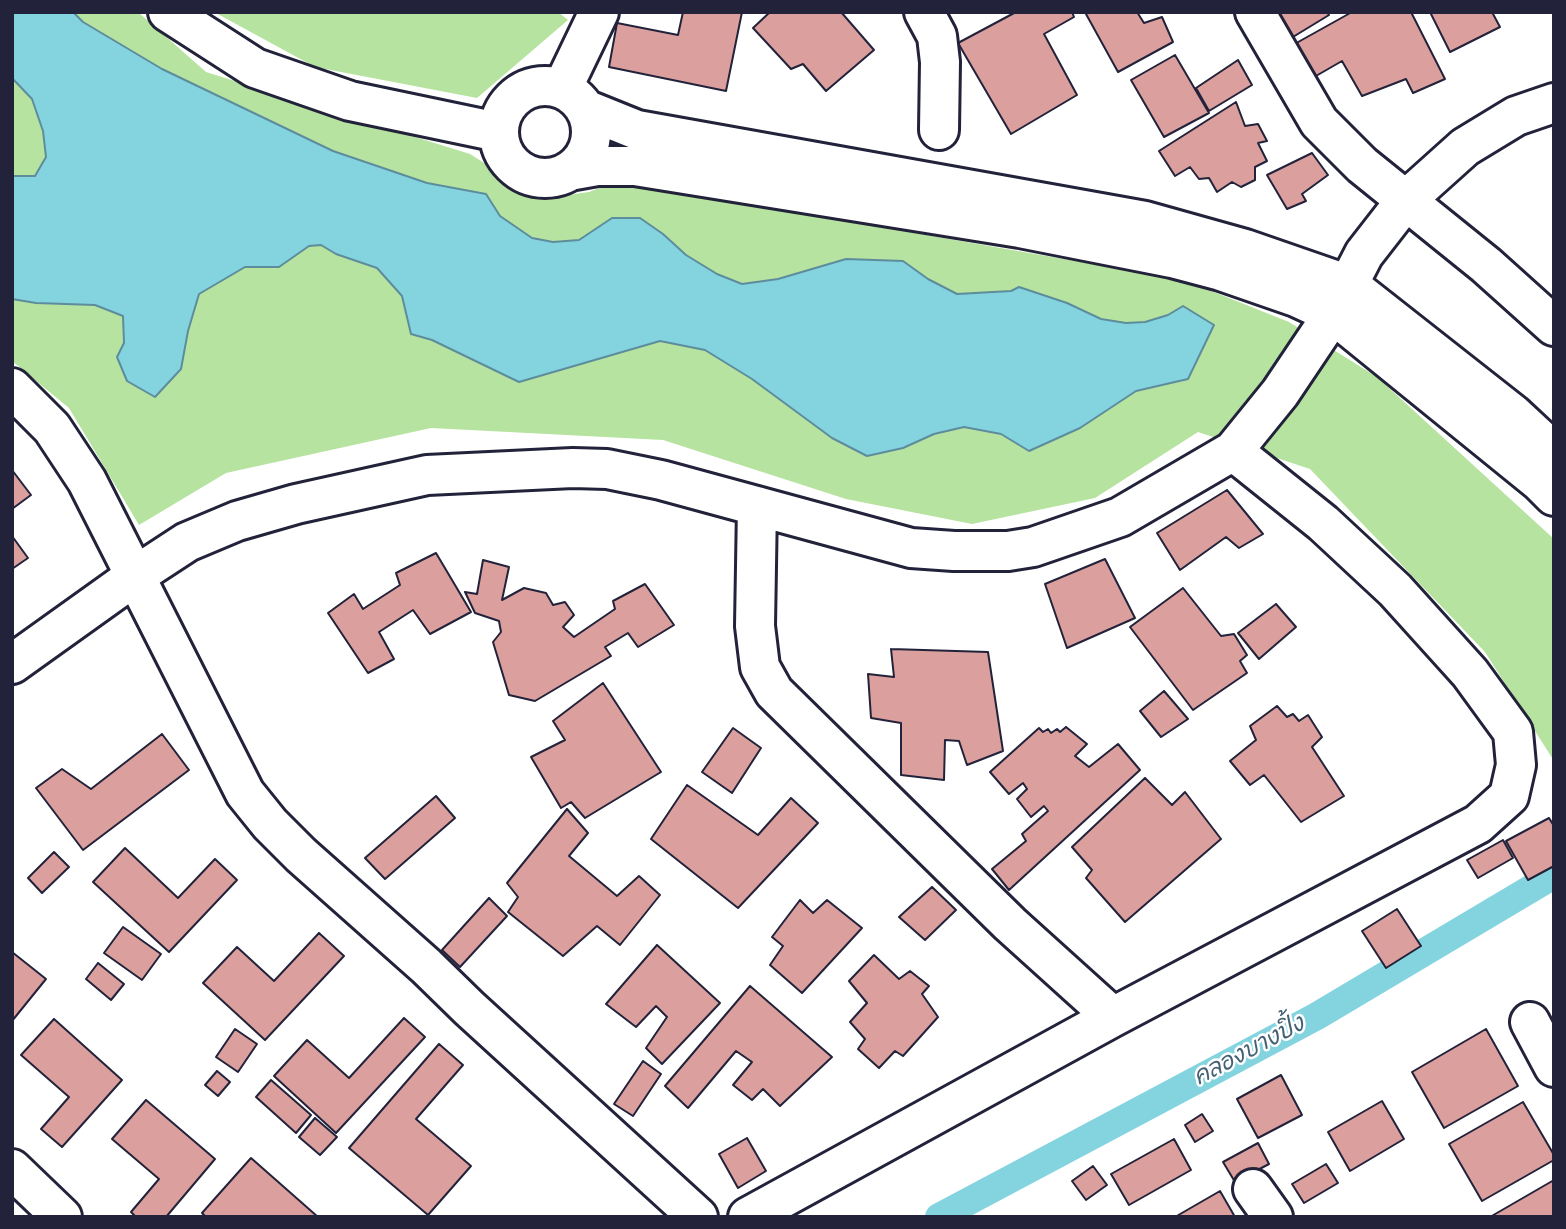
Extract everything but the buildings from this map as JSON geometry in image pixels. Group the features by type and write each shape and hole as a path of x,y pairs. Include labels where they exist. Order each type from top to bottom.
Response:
{"street":[{"path":"168,12 255,68 350,101 498,132"},
{"path":"573,99 599,12"},
{"path":"924,12 937,36 940,62 939,130"},
{"path":"1255,12 1320,122 1362,164 1486,265 1554,326"},
{"path":"573,99 591,124 591,140 586,155 562,175 546,178 531,176 518,170 500,146 498,132 501,117 518,94 532,87 547,86 637,130 1145,221 1245,249 1341,300 1513,414 1554,452"},
{"path":"12,664 187,542 237,521 296,504 427,475 573,468 607,469 661,480 911,548 954,551 1008,551 1033,547 1120,517 1233,451 1280,393 1341,300 1364,254 1406,201 1465,146 1516,116 1554,103"},
{"path":"569,171 597,166 635,166 1045,233 1172,257 1296,298 1341,300 1554,496"},
{"path":"12,388 52,428 87,481 245,793 270,824 698,1217"},
{"path":"748,1217 1113,1017 1478,824 1509,796 1516,765 1513,733 1470,673 1395,590 1323,523 1233,451"},
{"path":"758,506 755,626 760,667 775,692 1010,924 1113,1017"},
{"path":"1530,1022 1554,1067"},
{"path":"12,1169 62,1217"}],"green space":[{"path":"12,12 138,12 206,72 470,154 541,199 589,192 617,181 1184,280 1289,322 1377,377 1554,539 1554,761 1485,652 1310,469 1198,432 1095,498 972,524 846,499 663,440 431,428 226,473 139,525 69,408 12,361"},
{"path":"214,12 558,12 568,20 477,98 315,67"}],"water":[{"path":"12,12 73,12 83,22 162,69 333,151 427,183 486,194 500,216 532,238 553,242 579,240 612,218 640,218 686,255 717,274 742,284 778,279 846,259 903,261 928,279 957,294 1011,291 1019,287 1067,303 1101,319 1126,323 1145,322 1168,315 1183,306 1214,325 1188,379 1136,391 1080,428 1029,451 1001,434 964,427 934,434 903,448 867,456 832,438 752,379 705,350 660,341 519,382 432,340 411,334 402,296 377,268 336,254 321,245 309,246 279,267 245,267 199,294 181,369 155,397 127,381 117,357 124,343 123,316 95,305 36,303 12,299 12,176 35,176 46,157 43,131 32,99 12,78"}],"waterway":[{"name":"คลองบางปิ้ง","path":"939,1217 1317,1016 1554,875"}]}
